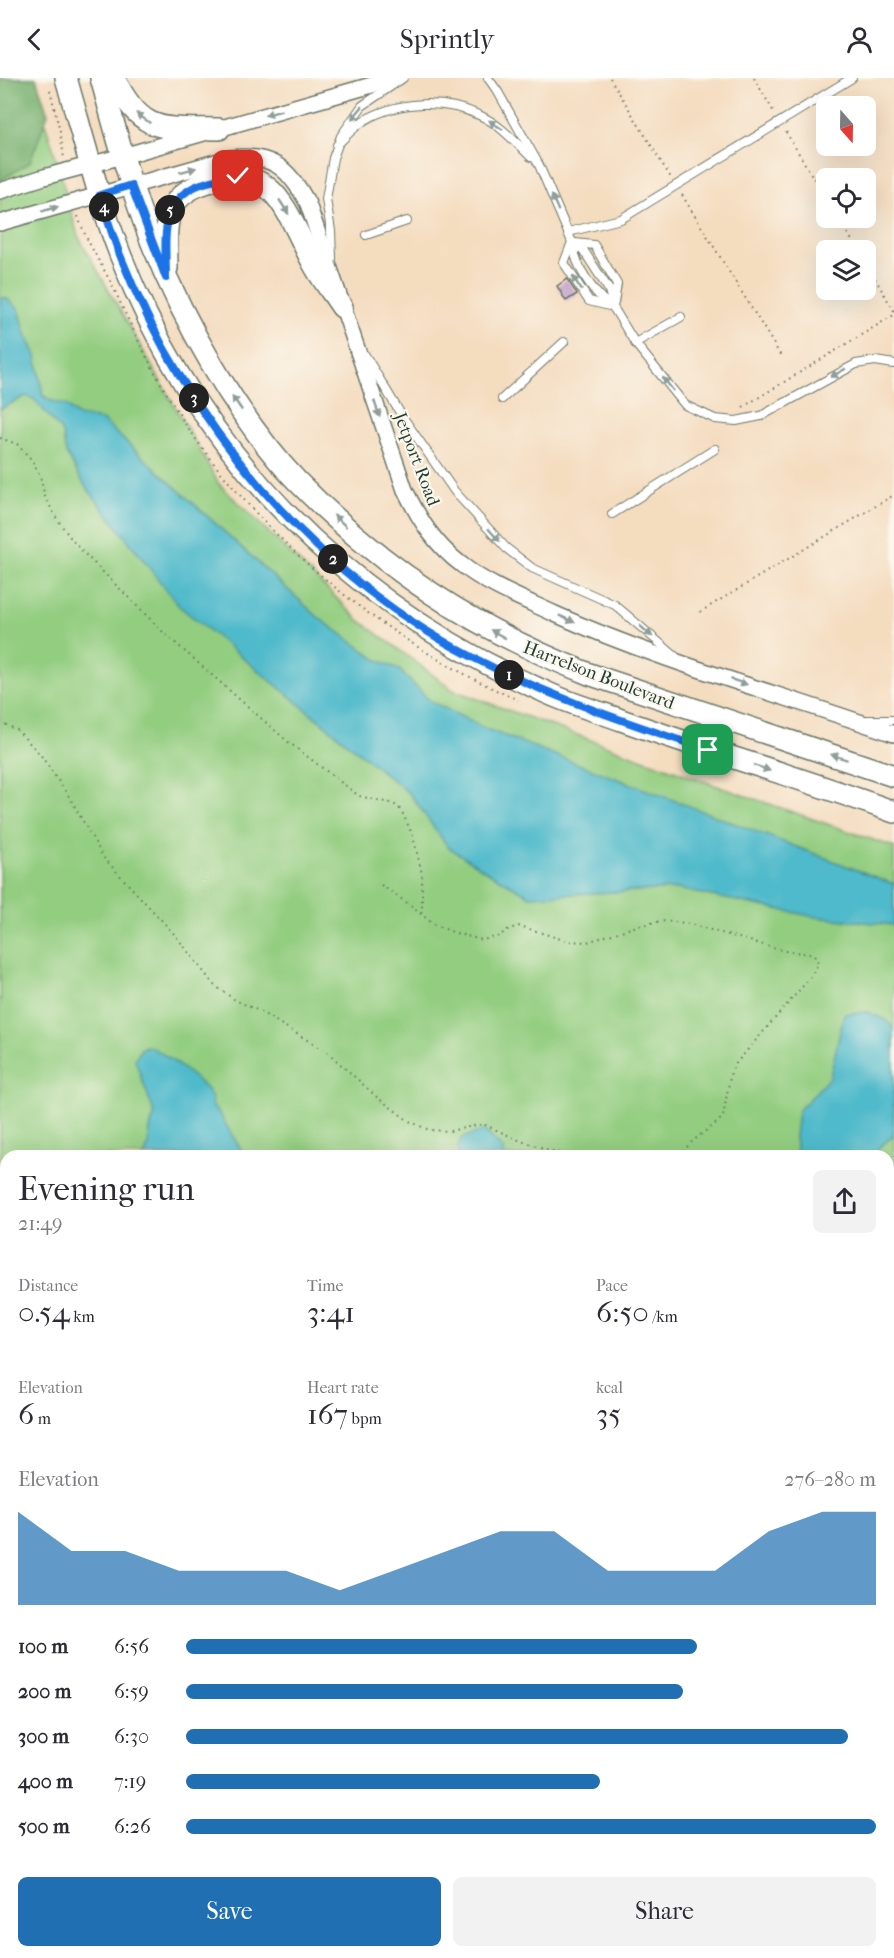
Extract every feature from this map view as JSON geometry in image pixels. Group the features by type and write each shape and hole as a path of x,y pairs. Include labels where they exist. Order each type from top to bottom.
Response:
{"main road":[{"name":"Harrelson Boulevard","path":"66,78 90,165 120,254 138,297 167,352 216,431 265,492 302,531 345,570 426,630 474,658 544,692 646,729 894,812"},
{"name":"Harrelson Boulevard","path":"101,78 131,185 166,278 195,333 230,392 271,451 296,480 364,544 435,596 500,635 578,670 894,776"},
{"path":"114,78 129,105 147,122 166,128 219,129"},
{"path":"166,278 166,227 170,210 177,200 192,188 220,178 238,176 250,178 268,188 282,201 313,264 342,307"}],"street":[{"path":"0,191 372,85 389,78"},
{"name":"Jetport Road","path":"0,223 230,158 252,156 272,162 293,177 303,195 405,490 418,518 432,538 462,566 504,591 594,631 894,734"}],"lane":[{"path":"333,279 331,231 326,199 328,176 338,145 351,118 362,106 403,78"},
{"path":"488,78 539,165 572,242 584,250 609,290 613,307 635,343 685,405 716,419 736,421 761,416 856,364 875,361 894,364"},
{"path":"496,78 498,92"},
{"path":"568,232 621,219 852,78"},
{"path":"338,145 365,120 394,108 409,105 447,105 482,116 505,132 539,165"},
{"path":"366,235 407,221"},
{"path":"572,242 564,263 588,301 613,307"},
{"path":"635,343 681,316"},
{"path":"352,333 402,416 455,492 506,548 532,567 615,605 683,663"},
{"path":"502,399 564,342"},
{"path":"612,514 715,449"},
{"path":"858,721 894,720"}],"path":[{"path":"610,78 781,356"},
{"path":"753,78 816,182"},
{"path":"876,280 894,310"},
{"path":"743,407 894,315"},
{"path":"0,438 17,444 32,460 40,476 45,497 75,544 163,632 287,741 359,796 394,804 401,810 412,836 422,873 422,914"},
{"path":"700,612 894,495"},
{"path":"0,722 17,730 40,754 70,798 103,857 175,935 214,985 235,1000 259,1011 327,1052 378,1098 409,1121 429,1130 450,1131 483,1124 521,1141 550,1150"},
{"path":"381,885 433,924 482,940 499,936 509,929 520,926 567,941 587,942 661,921 686,923 785,951 810,954 817,958 818,964 810,978 736,1062 731,1071 723,1117 684,1150"}],"green space":[{"path":"0,78 31,78 78,236 219,484 358,619 453,690 894,847 894,1150 0,1150"},
{"path":"0,78 36,78 48,114 30,162 0,181"}],"water":[{"path":"0,298 6,298 19,309 26,334 36,355 43,396 66,405 78,416 102,420 319,618 376,659 398,669 430,701 484,728 894,884 894,925 816,917 677,889 530,896 448,847 410,794 179,606 84,484 66,453 62,432 34,399 26,396 0,409"},
{"path":"867,1012 886,1020 894,1029 894,1135 876,1150 796,1150 795,1137 798,1111 830,1077 844,1014"},
{"path":"146,1046 152,1048 170,1059 208,1091 212,1097 212,1105 241,1150 146,1150 155,1115 135,1060 141,1049"},
{"path":"484,1130 503,1150 458,1150 462,1138"}],"building":[{"path":"567,279 577,294 566,301 557,286"}],"route":[{"path":"238,176 220,178 192,188 177,200 170,210 166,227 166,278 131,185 100,195 120,254 138,297 162,343 188,389 216,431 265,492 302,531 384,601 426,630 474,658 544,692 708,750"}]}
